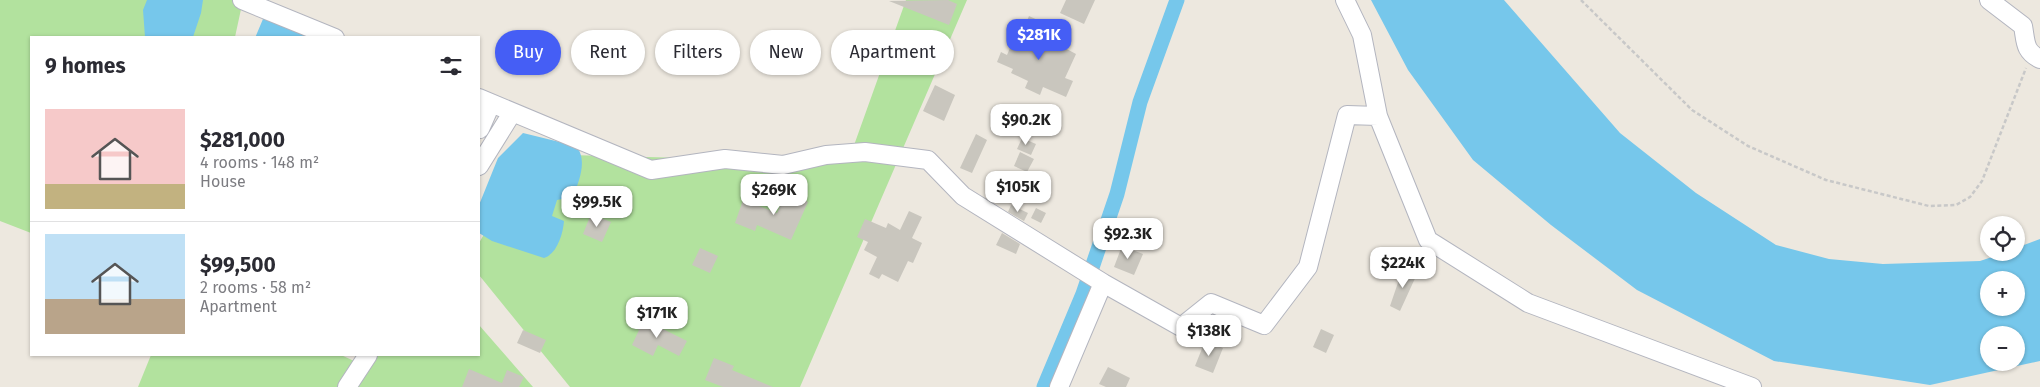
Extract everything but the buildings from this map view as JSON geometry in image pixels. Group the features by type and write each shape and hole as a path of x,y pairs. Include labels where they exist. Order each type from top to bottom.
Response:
{"street":[{"path":"242,0 330,36"},
{"path":"1345,0 1362,35 1378,116 1428,240 1528,303 1752,387"},
{"path":"1989,0 2022,26 2024,44 2036,57"},
{"path":"480,129 485,101 512,114 652,170 725,159 783,165 826,156 865,152 928,160 963,196 1077,268 1181,327 1211,303 1264,325 1308,267 1347,115 1378,116"},
{"path":"480,164 512,114"},
{"path":"1059,387 1100,281"},
{"path":"347,387 367,356"}],"path":[{"path":"1581,0 1692,110 1748,146 1826,180 1929,206 1956,205 1970,197 1982,181 2014,94 2036,57"}],"green space":[{"path":"0,0 243,0 235,36 30,36 30,233 0,221"},
{"path":"906,0 967,0 954,30 895,30"},
{"path":"879,75 935,75 800,387 570,387 480,276 480,241 530,154 848,162"},
{"path":"480,326 533,387 138,387 151,356 343,356 363,365 370,356 480,356"}],"water":[{"path":"147,0 203,0 193,36 145,36 143,10"},
{"path":"1371,0 1504,0 1620,133 1696,193 1776,245 1829,259 1883,264 2025,261 2025,245 2040,239 2040,361 2025,364 2025,326 1980,326 1980,371 1994,371 1930,385 1774,361 1637,290 1551,225 1473,160 1408,70"},
{"path":"266,17 318,36 256,36 263,19"},
{"path":"523,133 576,146 580,152 581,171 573,197 557,200 552,216 564,221 561,237 556,248 549,256 544,258 492,241 480,234 480,203 498,158"}],"waterway":[{"path":"1044,387 1083,294 1117,194 1140,102 1177,0"}]}
